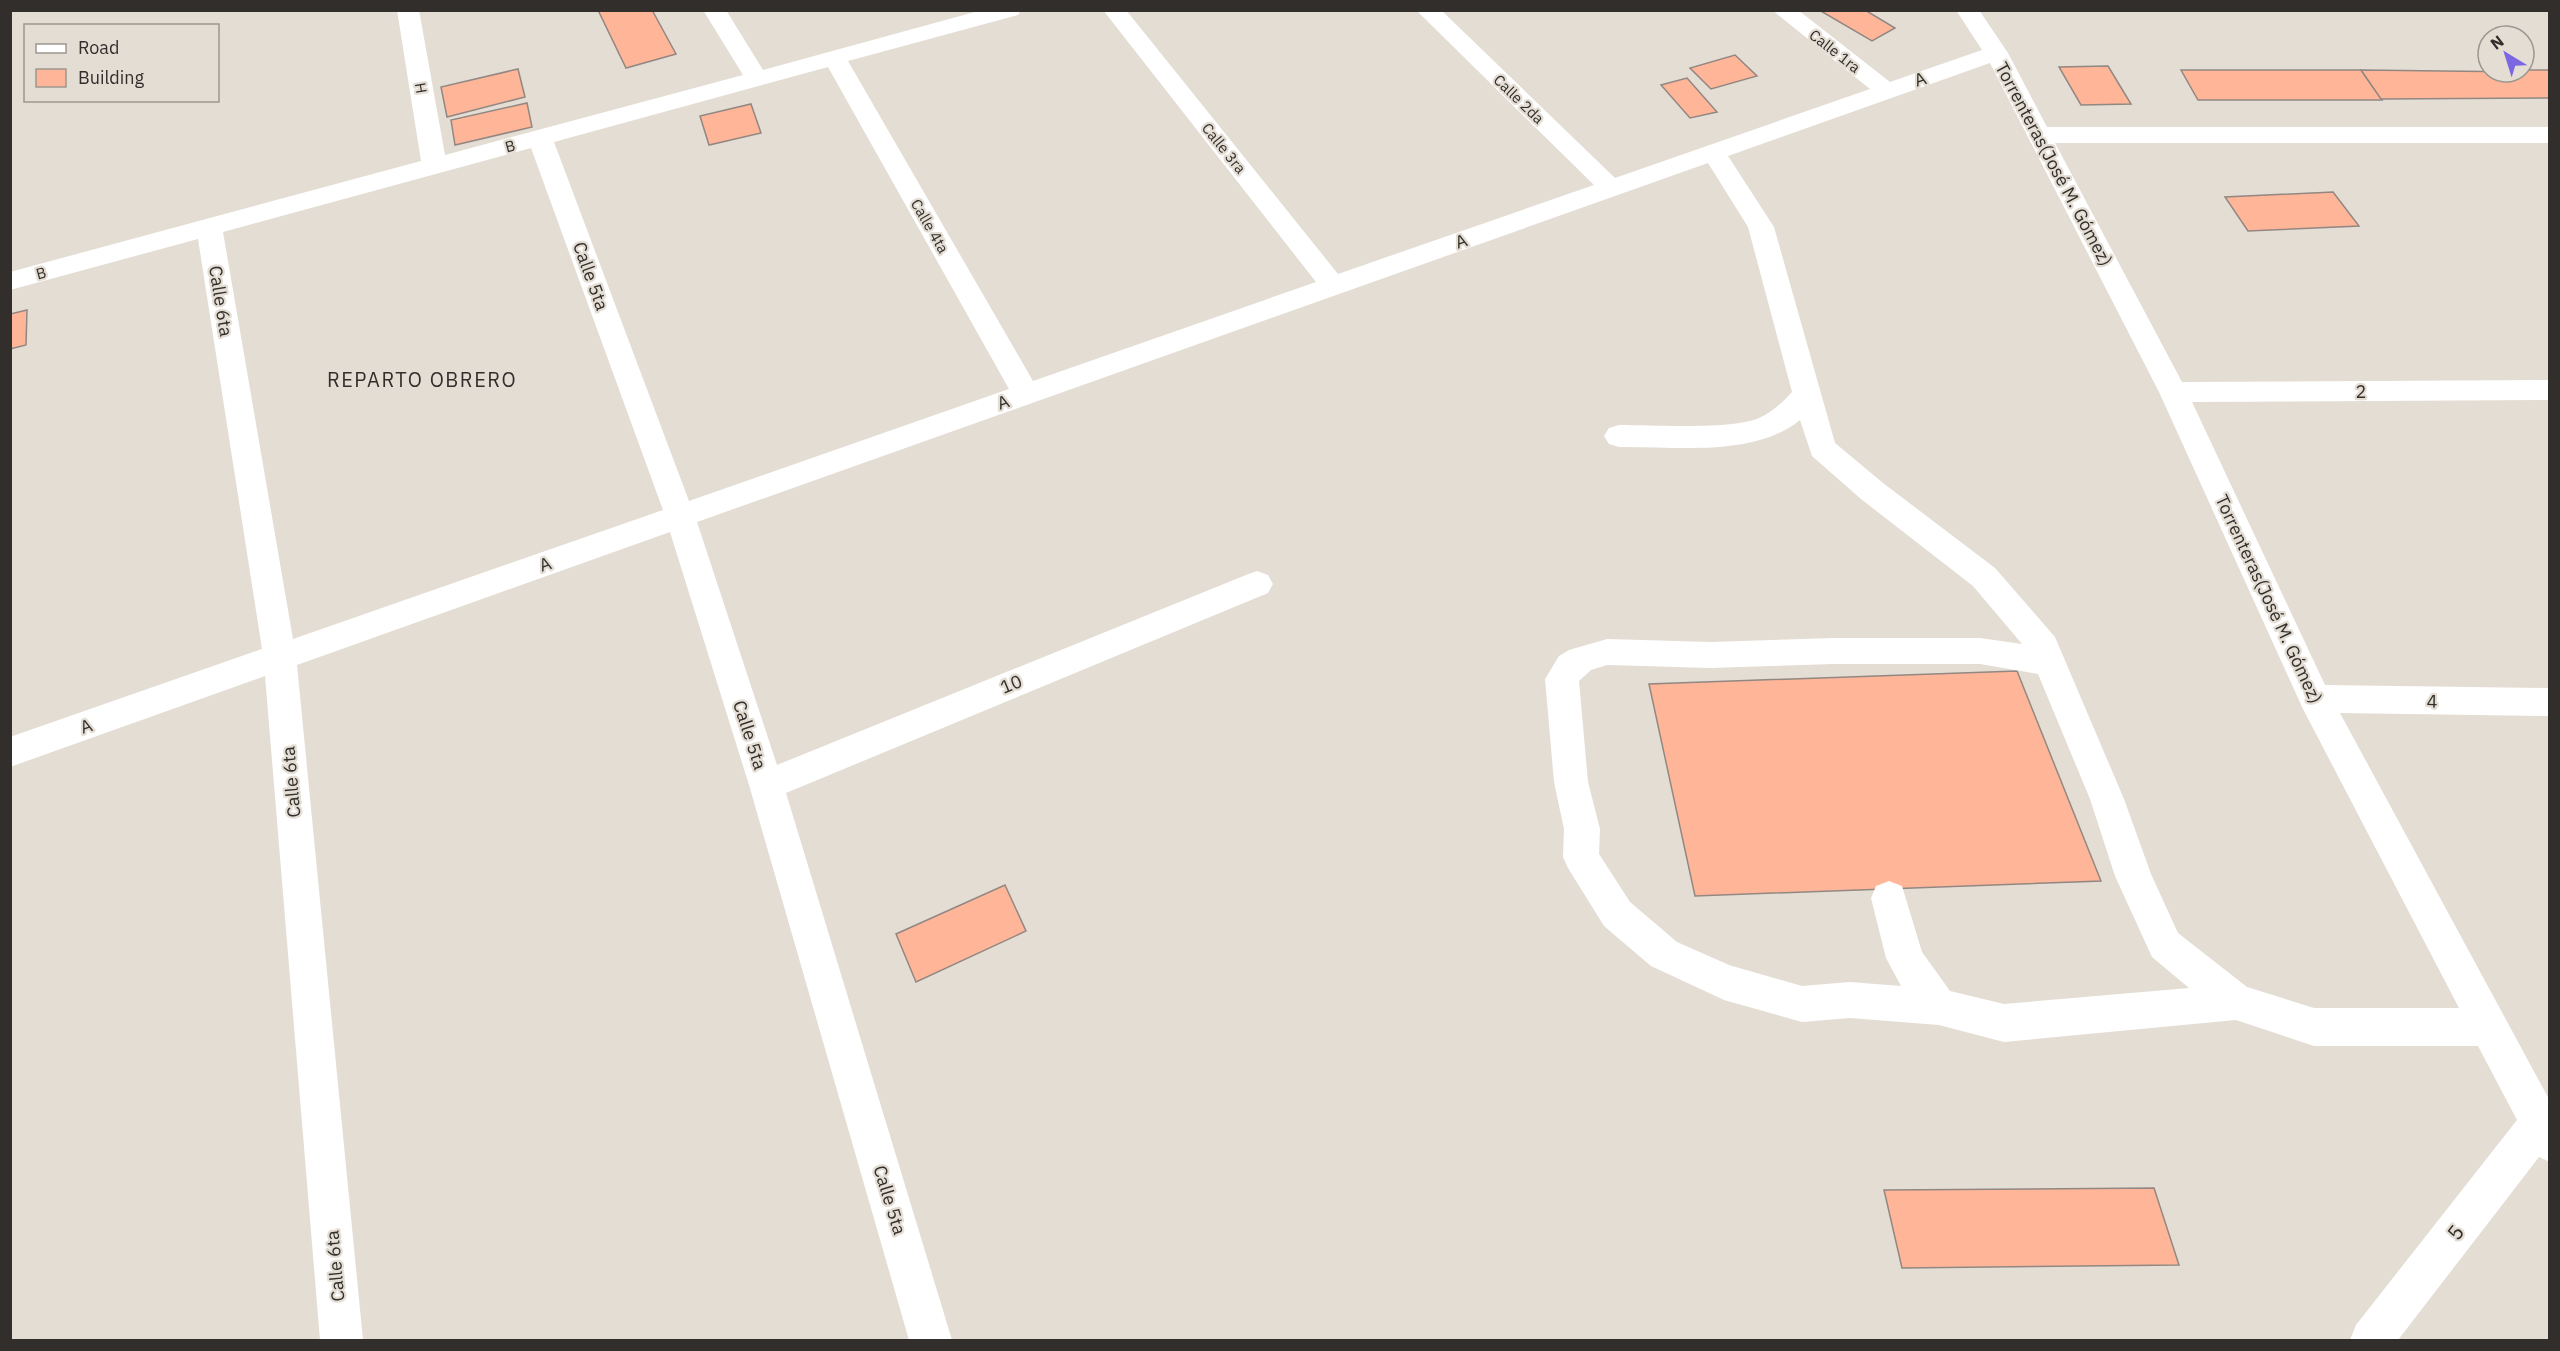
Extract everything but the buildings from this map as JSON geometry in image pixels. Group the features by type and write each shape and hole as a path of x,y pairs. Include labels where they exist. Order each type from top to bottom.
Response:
{"street":[{"name":"H","path":"408,10 434,166"},
{"path":"714,10 757,79"},
{"name":"B","path":"10,281 1010,10"},
{"name":"Calle 3ra","path":"1114,10 1333,286"},
{"name":"Calle 2da","path":"1427,10 1611,188"},
{"name":"Calle 1ra","path":"1783,10 1887,91"},
{"name":"Torrenteras(José M. Gómez)","path":"1967,10 1996,53 2173,392 2315,699 2545,1133"},
{"name":"A","path":"10,752 1996,53"},
{"name":"Calle 4ta","path":"835,58 1026,394"},
{"path":"2039,135 2550,135"},
{"name":"Calle 5ta","path":"540,138 680,516 766,785 931,1341"},
{"path":"1713,152 1761,227 1822,448 1872,491 1984,577 2043,646 2107,799 2133,876 2165,945 2236,1002 2314,1027 2489,1027"},
{"name":"Calle 6ta","path":"209,228 280,658 341,1341"},
{"name":"2","path":"2173,392 2550,390"},
{"path":"1619,436 1734,433 1766,428 1791,413 1807,394"},
{"name":"10","path":"766,785 1257,584"},
{"path":"2050,662 1980,651 1833,651 1711,655 1607,652 1581,660 1571,666 1562,679 1571,782 1581,829 1581,857 1617,914 1664,954 1724,982 1802,1004 1850,1000 1939,1007 2004,1023 2236,1002"},
{"name":"4","path":"2315,699 2550,702"},
{"path":"1889,898 1905,958 1923,988 1939,1007"},
{"name":"5","path":"2371,1341 2545,1133"}],"district":[{"name":"REPARTO OBRERO","path":"422,379"}]}
